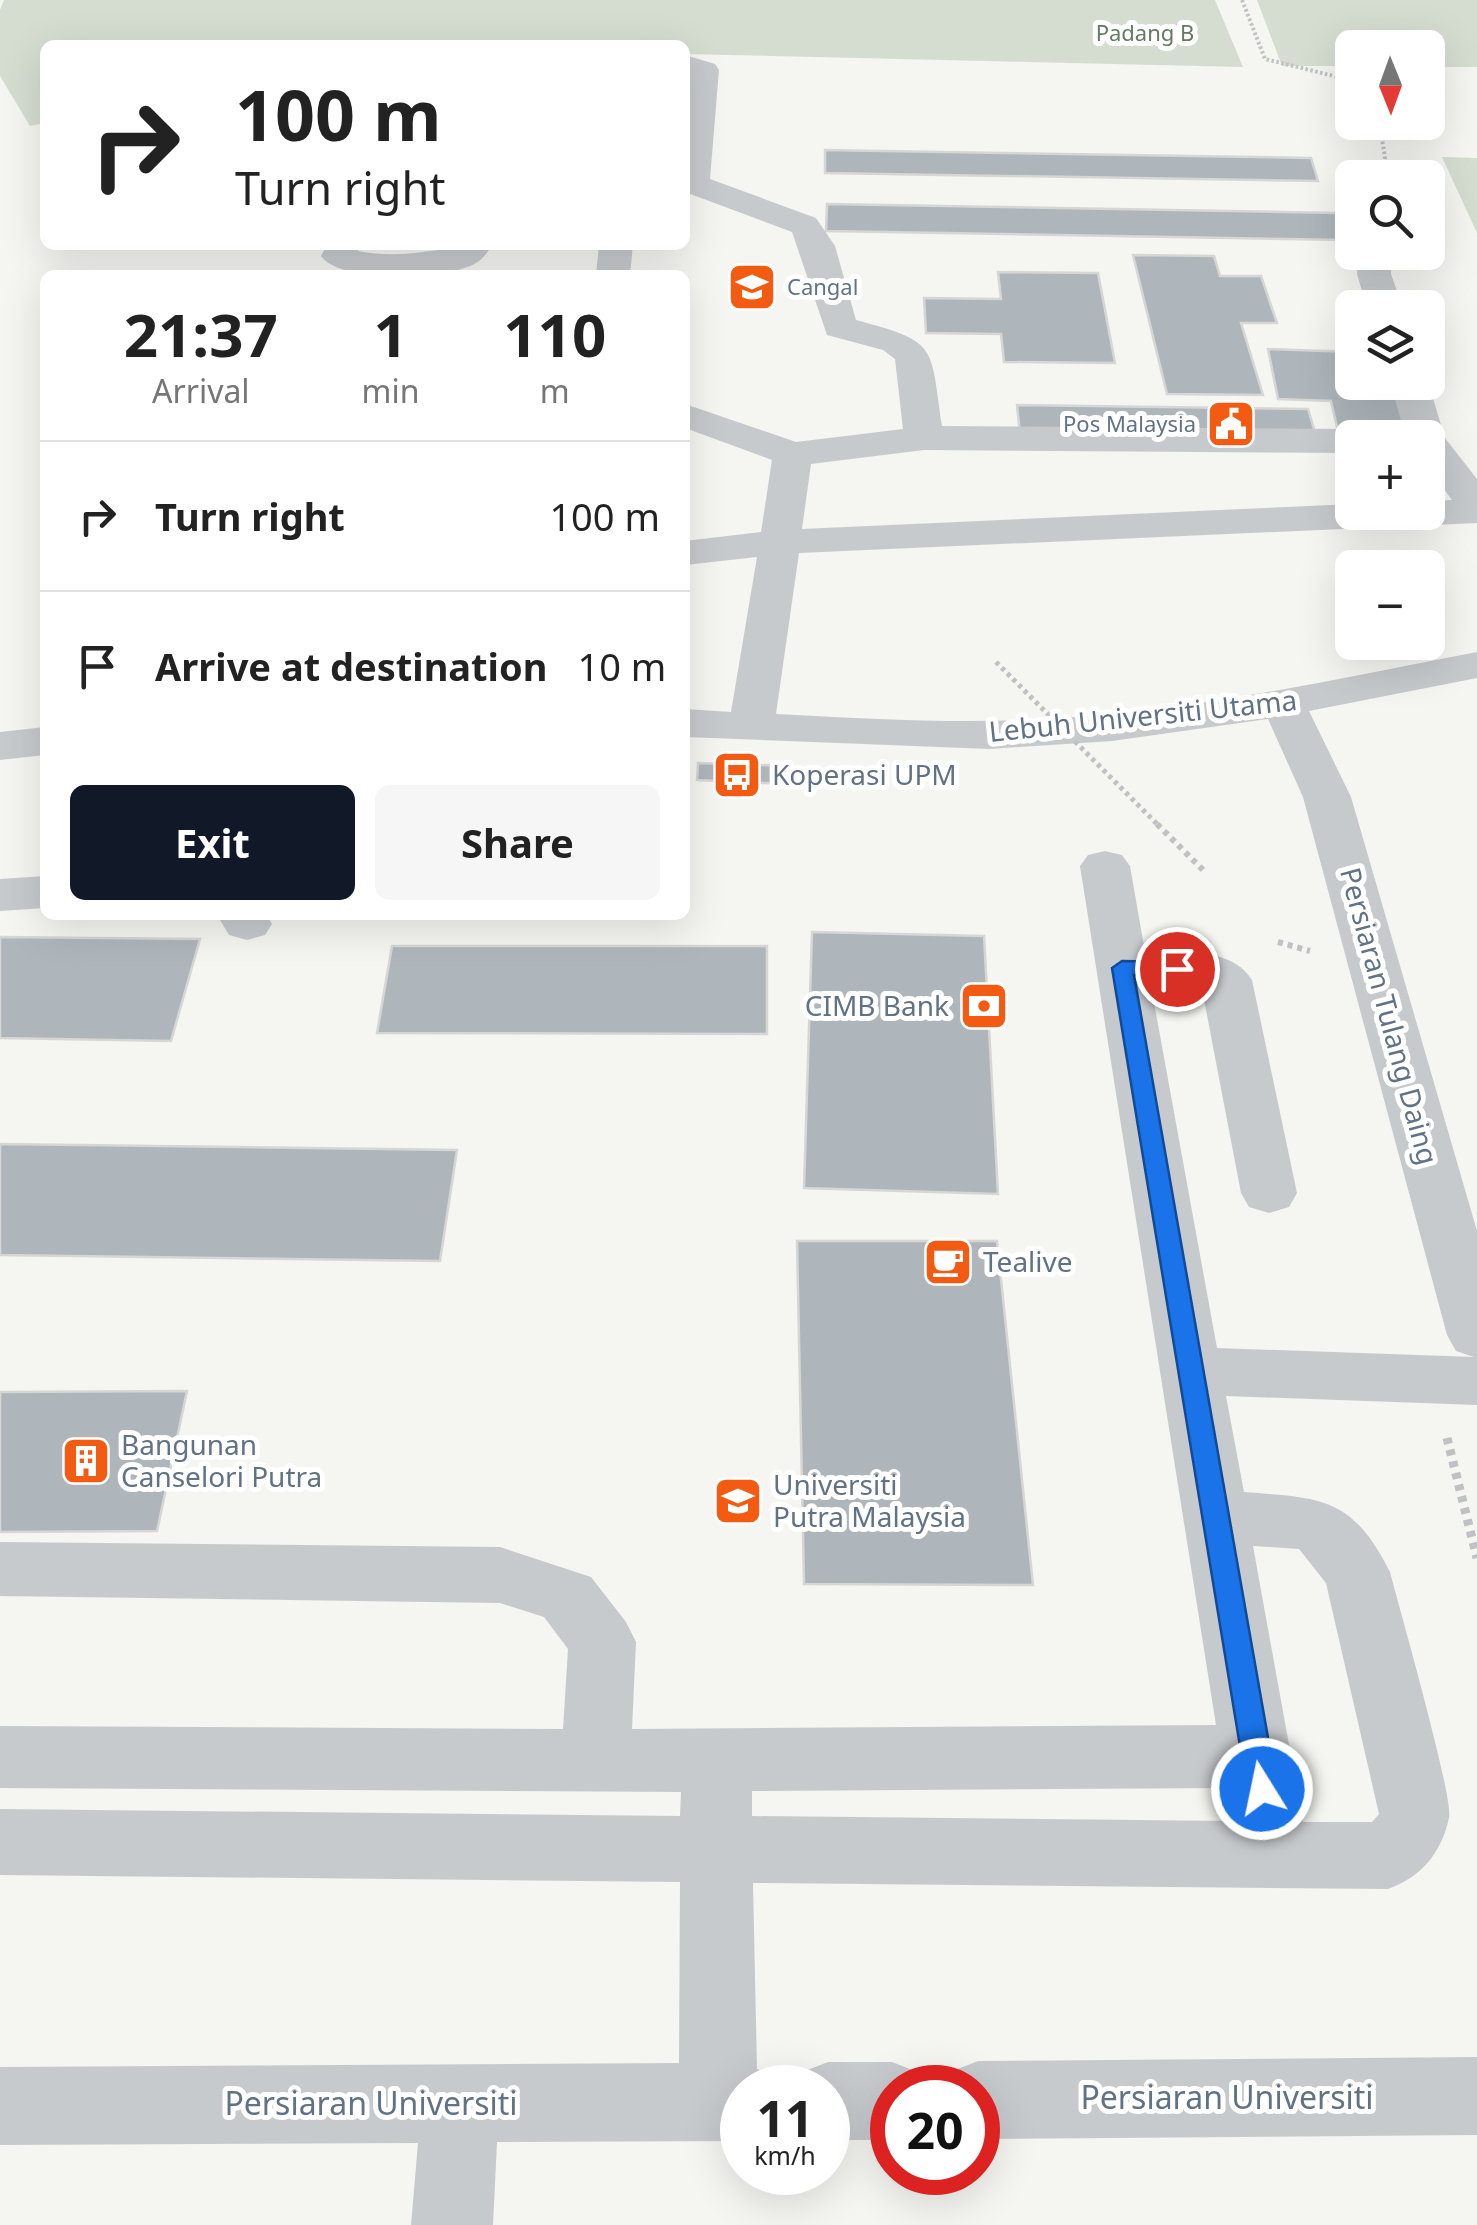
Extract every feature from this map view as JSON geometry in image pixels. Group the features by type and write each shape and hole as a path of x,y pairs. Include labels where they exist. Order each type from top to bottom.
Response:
{"street":[{"path":"690,66 704,70 693,183 715,198 796,219 812,233 840,327 896,342 913,355 924,438"},
{"path":"341,250 338,256 354,264 454,264 470,256 473,250"},
{"path":"690,417 793,454 924,438 1335,441"},
{"path":"752,726 793,454"},
{"path":"1445,464 1477,508"},
{"path":"690,552 778,542 1477,508"},
{"name":"Lebuh Universiti Utama","path":"690,724 990,735 1113,725 1283,703 1477,664"},
{"name":"Persiaran Tulang Daing","path":"1283,703 1327,796 1477,1335"},
{"path":"0,746 40,742"},
{"path":"1105,866 1273,1855"},
{"path":"0,895 40,892"},
{"path":"1122,968 1204,970 1226,980 1270,1193"},
{"path":"1191,1371 1467,1403"},
{"path":"0,1842 1388,1856 1405,1838 1415,1814 1357,1572 1316,1524 1216,1517"},
{"path":"0,1569 500,1575 567,1597 602,1642 596,1762"},
{"path":"0,1757 596,1762 1256,1756"},
{"path":"716,1761 716,1848 728,2065"},
{"name":"Persiaran Universiti","path":"1000,2100 1477,2096"},
{"name":"Persiaran Universiti","path":"0,2106 720,2102"},
{"path":"452,2225 460,2104"}],"path":[{"path":"1242,0 1266,59 1335,76"},
{"path":"996,662 1204,871"},
{"path":"1467,1403 1446,1438 1477,1558"}],"green space":[{"name":"Padang B","path":"4,0 1215,0 1243,67 690,54 690,40 40,40 40,124 30,126 0,76 0,10"},
{"path":"1257,0 1477,0 1477,67 1445,67 1445,30 1335,30 1335,66 1282,66"},
{"path":"1442,157 1477,158 1477,233 1445,160"}],"building":[{"path":"825,150 1311,158 1318,181 825,173"},
{"path":"827,204 1335,213 1335,240 826,231"},
{"path":"1133,255 1214,256 1220,276 1261,276 1277,323 1241,323 1263,395 1167,394"},
{"path":"998,272 1098,273 1115,363 1004,362 1001,334 926,333 924,298 1001,299"},
{"path":"1268,349 1335,351 1335,400 1400,400 1406,420 1335,420 1331,401 1278,399"},
{"path":"1017,405 1308,409 1317,439 1020,434"},
{"path":"698,763 789,766 787,784 697,780"},
{"path":"812,932 984,936 998,1194 804,1188"},
{"path":"0,937 200,939 171,1041 0,1038"},
{"path":"392,946 767,946 767,1034 377,1033"},
{"path":"0,1144 457,1150 440,1261 0,1255"},
{"path":"797,1241 997,1241 1033,1585 804,1584"},
{"name":"Bangunan Canselori Putra","path":"187,1391 157,1531 0,1532 0,1392"}],"place":[{"name":"Cangal","path":"752,287"},
{"name":"Pos Malaysia","path":"1231,424"},
{"name":"Koperasi UPM","path":"737,775"},
{"name":"CIMB Bank","path":"984,1006"},
{"name":"Tealive","path":"948,1262"},
{"name":"Bangunan Canselori Putra","path":"86,1461"},
{"name":"Universiti Putra Malaysia","path":"738,1501"}],"route":[{"path":"1177,969 1122,968 1262,1789"}]}
